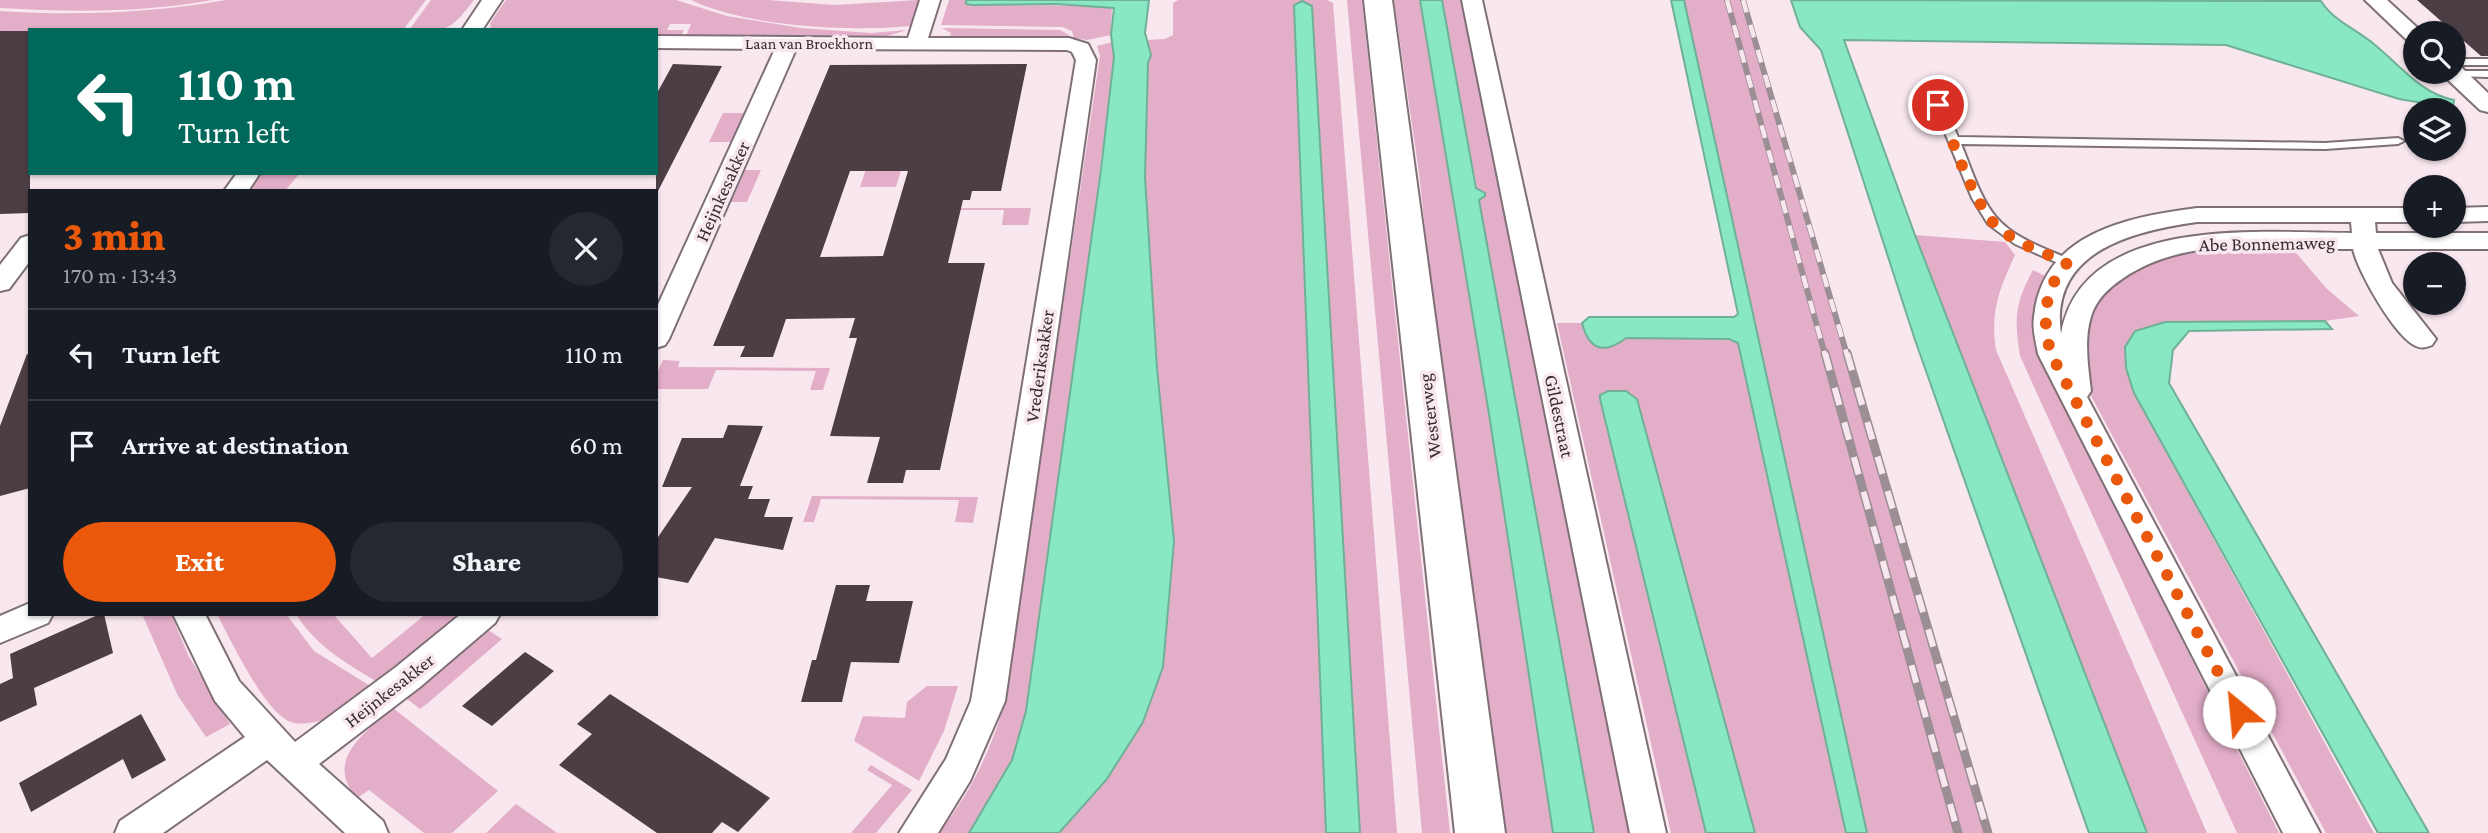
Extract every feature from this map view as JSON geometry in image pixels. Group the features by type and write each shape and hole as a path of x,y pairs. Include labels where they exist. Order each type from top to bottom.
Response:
{"main road":[{"name":"Westerweg","path":"1378,0 1480,833"}],"street":[{"path":"473,28 492,0"},
{"path":"916,44 930,0"},
{"name":"Gildestraat","path":"1472,0 1648,833"},
{"path":"2375,0 2403,26"},
{"name":"Laan van Broekhorn","path":"658,42 916,44"},
{"name":"Heijnkesakker","path":"658,335 788,43"},
{"name":"Vrederiksakker","path":"916,44 1069,44 1081,48 1086,60 988,701 971,748 942,800 918,833"},
{"path":"2466,81 2488,104"},
{"path":"2466,215 2488,214"},
{"name":"Abe Bonnemaweg","path":"2302,833 2051,354 2044,329 2046,299 2057,273 2082,250 2126,227 2162,218 2197,215 2488,241"},
{"name":"Abe Bonnemaweg","path":"2078,405 2074,328 2085,301 2107,278 2137,259 2163,249 2201,242 2363,228 2403,218"},
{"path":"2363,228 2367,262 2379,287 2423,339"},
{"path":"0,284 28,246"},
{"path":"0,629 32,616"},
{"path":"190,616 227,691 281,752 370,833"},
{"name":"Heijnkesakker","path":"281,752 408,677 482,616"},
{"path":"133,833 281,752"}],"lane":[{"path":"2466,67 2488,64"},
{"path":"2466,71 2488,74"},
{"path":"1931,87 1978,198 1992,221 2019,241 2067,263"},
{"path":"1953,140 2325,146 2398,141"}],"shaded area":[{"path":"0,0 212,0 160,7 80,11 0,8"},
{"path":"226,0 426,0 405,28 28,28 28,31 0,31 0,11 57,13 170,8"},
{"path":"431,0 474,0 453,24 447,27 410,28"},
{"path":"506,0 676,0 727,16 801,28 871,33 907,30 884,37 686,36 691,24 670,24 667,30 684,30 681,36 658,36 658,28 491,28 490,23"},
{"path":"691,0 768,0 834,5 919,0 910,26 829,28 769,22 714,9"},
{"path":"949,0 966,0 972,5 1112,6 1111,35 1087,40 1074,38 1072,31 1062,27 941,25"},
{"path":"966,0 1149,0 1145,33 1151,55 1148,63 1145,177 1157,368 1174,541 1163,667 1143,722 1107,779 1059,833 969,833 1012,760 1026,711 1101,169 1114,57 1111,35 1114,8 1056,4 972,5 966,4"},
{"path":"1178,0 1327,0 1333,3 1397,833 1360,833 1312,6 1296,4 1326,833 1059,833 1143,722 1163,667 1174,541 1157,368 1145,177 1148,63 1151,55 1146,40 1165,39 1173,35 1173,3"},
{"path":"1347,0 1362,0 1450,833 1422,833"},
{"path":"1394,0 1420,0 1489,414 1553,833 1503,833 1440,366 1419,173"},
{"path":"1420,0 1442,0 1476,188 1485,193 1479,200 1594,833 1553,833 1489,414"},
{"path":"1442,0 1461,0 1629,833 1594,833 1478,200 1482,196 1477,188"},
{"path":"1671,0 1684,0 1867,833 1846,833 1738,343 1729,339 1626,338 1604,348 1593,344 1582,323 1589,317 1734,317 1738,314"},
{"path":"1684,0 1743,0 1984,833 1867,833"},
{"path":"1791,0 2321,1 2332,14 2368,39 2403,70 2403,84 2420,84 2448,98 2399,99 2226,45 1844,40 1915,235 2147,833 2089,833 1914,337 1821,50 1800,27"},
{"path":"1302,1 1312,6 1360,833 1326,833 1294,5"},
{"path":"942,28 1060,30 1069,35 1068,38 950,37 951,33"},
{"path":"1112,42 1114,57 1064,453 1026,711 1012,759 969,833 939,833 978,772 1004,705 1100,56 1097,46"},
{"path":"723,113 746,113 733,142 709,142"},
{"path":"906,154 896,187 860,187 870,157"},
{"path":"745,170 761,170 747,202 731,202"},
{"path":"260,175 298,175 287,189 251,189"},
{"path":"897,208 1031,208 1028,225 1002,225 1004,210 905,210 900,225 892,225"},
{"path":"1915,235 2005,242 2015,255 1997,301 1994,324 1996,350 2207,833 2147,833"},
{"path":"2292,248 2326,288 2359,316 2325,321 2165,322 2126,368 2134,393 2374,833 2326,833 2090,394 2084,360 2082,342 2088,316 2115,283 2136,269 2187,254"},
{"path":"2033,270 2045,276 2038,297 2034,345 2279,833 2237,833 2020,356 2017,331 2019,302"},
{"path":"2325,321 2332,329 2189,331 2173,350 2169,383 2429,833 2378,833 2134,393 2126,368 2125,347 2135,331 2165,322"},
{"path":"1557,323 1582,323 1593,344 1604,348 1626,338 1729,339 1738,344 1846,833 1755,833 1637,399 1633,395 1600,395 1706,833 1671,833"},
{"path":"663,360 680,361 678,367 830,368 823,390 810,390 816,371 716,370 708,389 658,389 658,371"},
{"path":"1608,391 1626,391 1637,399 1755,833 1706,833 1600,399 1600,395"},
{"path":"812,496 978,497 973,523 955,522 959,500 821,499 814,522 803,522"},
{"path":"143,616 172,616 188,655 230,724 206,737 178,696"},
{"path":"218,616 288,616 314,651 375,689 330,718 307,723 291,722 270,705 239,657"},
{"path":"297,616 335,616 372,658 424,616 465,616 381,684 323,646"},
{"path":"488,630 502,639 428,703 420,709 406,698"},
{"path":"927,686 958,686 944,731 919,781 854,741 863,716 905,718 907,702"},
{"path":"393,708 498,791 452,833 424,833 369,790 357,798 348,784 344,771 352,748"},
{"path":"871,765 912,790 876,833 851,833 892,785 867,770"},
{"path":"516,804 557,833 486,833"}],"building":[{"path":"2417,0 2488,0 2488,56 2481,56 2466,43 2466,21 2441,21"},
{"path":"0,31 28,31 28,213 0,214"},
{"path":"673,64 722,66 658,191 656,175 658,91"},
{"path":"1027,64 1001,191 972,191 970,200 963,200 948,263 985,263 940,470 906,470 903,483 867,483 880,437 830,436 857,338 849,338 855,318 786,319 773,357 740,357 745,346 713,346 830,65","holes":["850,171 908,171 883,256 820,257"]},
{"path":"28,354 28,489 0,496 0,426"},
{"path":"728,425 763,426 740,486 753,486 748,499 770,499 764,517 793,517 783,550 715,538 688,583 658,577 658,537 692,487 662,487 682,438 723,438"},
{"path":"836,585 870,585 866,601 913,601 899,663 851,662 842,702 801,702 812,660 816,660"},
{"path":"96,616 104,616 113,653 34,688 37,705 0,722 0,684 13,678 10,654"},
{"path":"525,652 554,671 492,726 462,706"},
{"path":"610,694 770,798 738,832 722,822 712,833 657,833 559,765 592,734 577,724"},
{"path":"141,714 166,760 132,779 123,759 31,812 19,783"}],"railway":[{"path":"1727,0 1825,355"},
{"path":"1743,0 1847,355"},
{"path":"1825,353 1958,833"},
{"path":"1847,353 1988,833"}],"route":[{"path":"1938,105 1978,198 1992,221 2019,241 2067,263 2057,273 2046,299 2044,329 2051,354 2239,712"}]}
